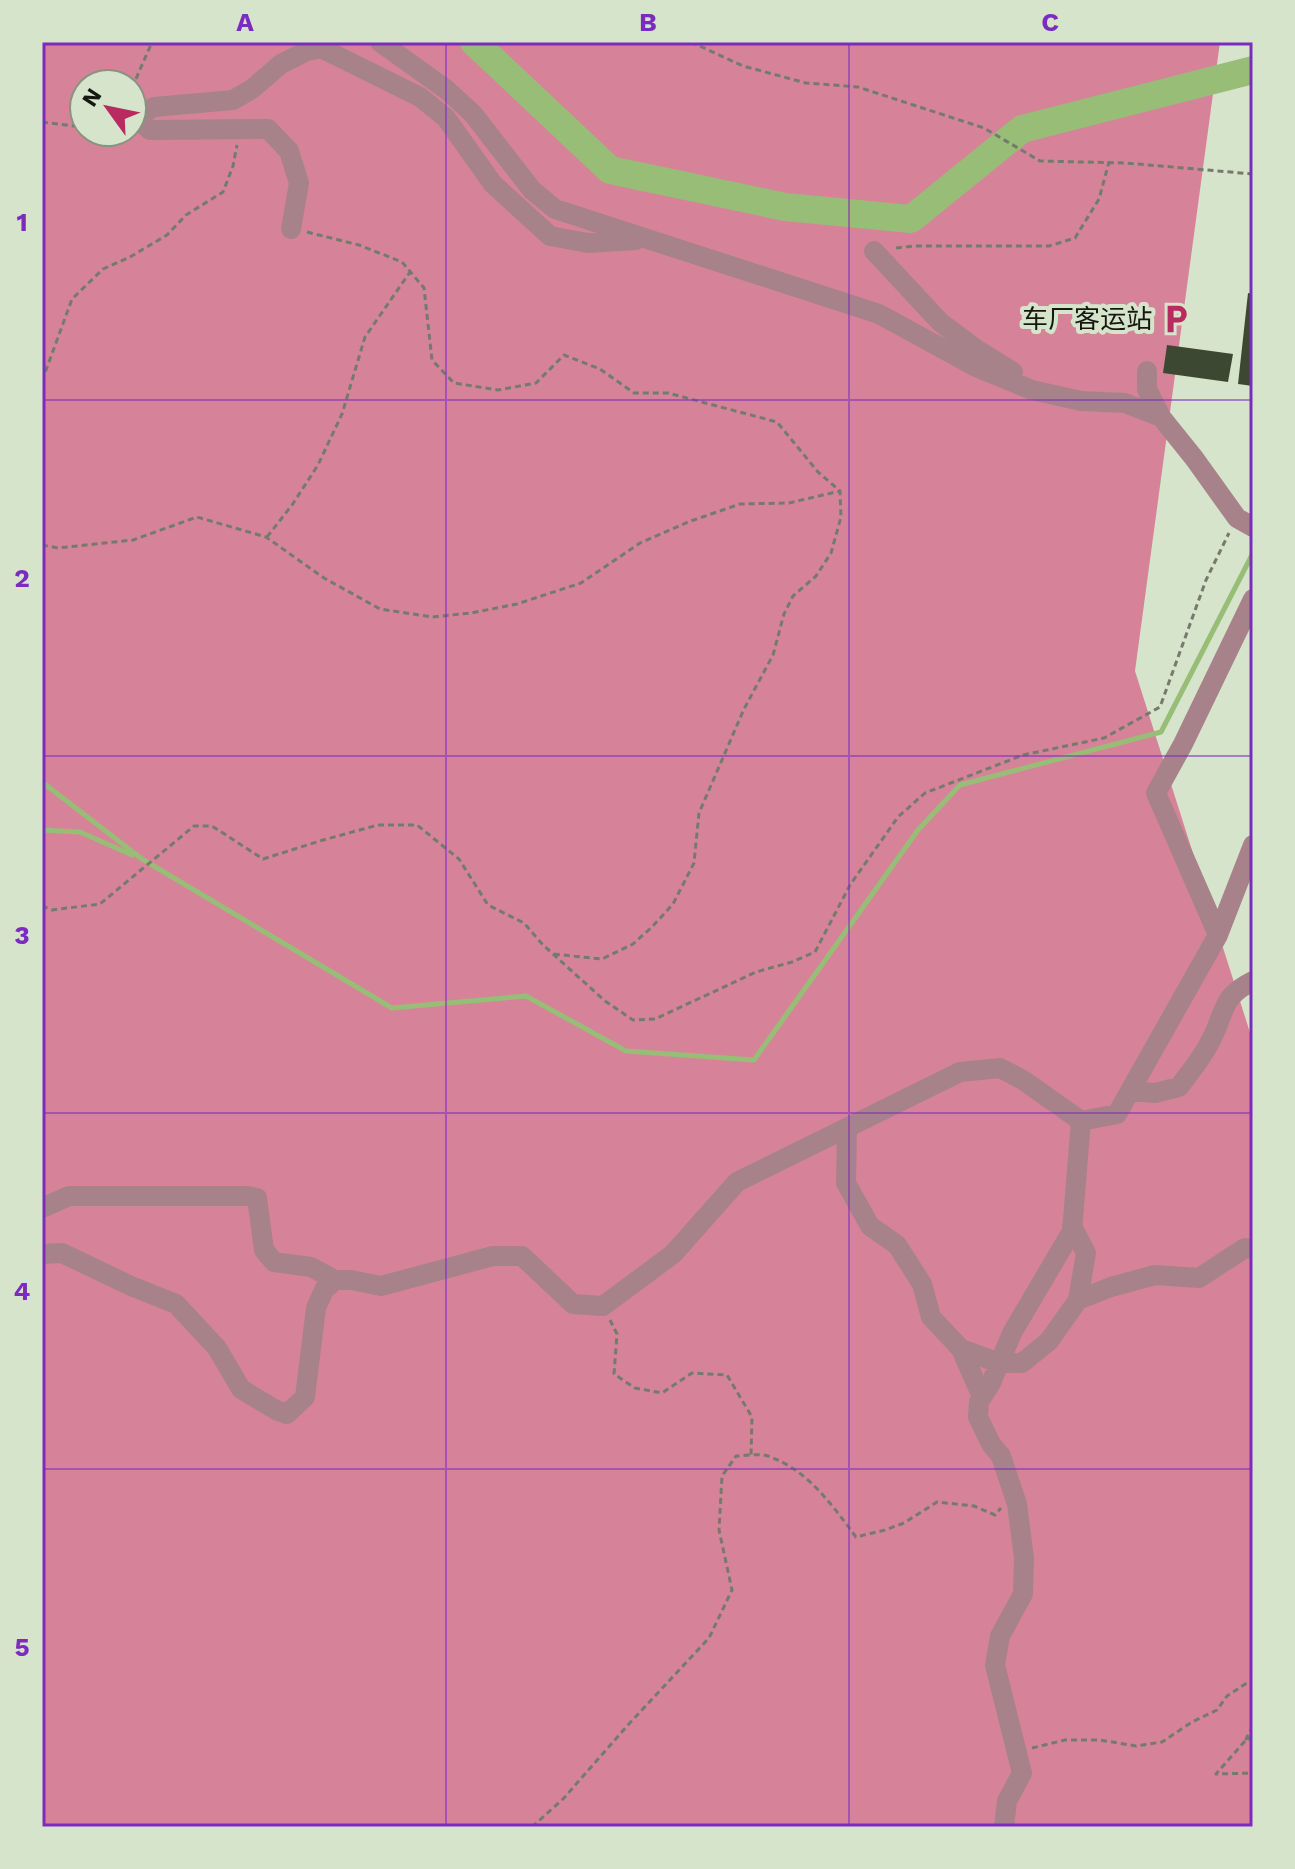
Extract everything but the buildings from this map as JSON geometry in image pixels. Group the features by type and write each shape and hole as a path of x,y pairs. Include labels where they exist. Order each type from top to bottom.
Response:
{"street":[{"path":"380,42 465,106 532,190 555,209 879,314 976,367 1032,390 1081,401 1125,403 1161,417"},
{"path":"291,229 299,183 289,151 268,129 150,130 141,122 145,112 154,107 233,100 252,89 281,64 307,51 321,48 420,97 446,118 493,184 550,236 588,243 648,239"},
{"path":"874,251 940,322 976,349 1047,393"},
{"path":"1147,371 1147,389 1161,417 1245,522"},
{"path":"1218,935 1156,793 1253,599"},
{"path":"42,1208 69,1196 247,1196 257,1198 264,1250 274,1262 311,1267 335,1280 381,1286 493,1256 522,1256 573,1304 603,1306 673,1254 737,1182 960,1072 1000,1068 1023,1080 1081,1121 1117,1114 1218,935 1253,845"},
{"path":"1130,1091 1155,1093 1179,1087 1211,1040 1231,994 1253,981"},
{"path":"1004,1827 1007,1801 1022,1773 995,1665 1000,1636 1023,1594 1024,1558 1017,1504 1001,1456 991,1444 978,1417 979,1402 991,1383 1012,1333 1072,1231 1081,1121"},
{"path":"847,1128 846,1183 870,1226 897,1245 922,1284 931,1317 961,1349 982,1397"},
{"path":"961,1349 999,1363 1022,1363 1049,1341 1078,1300 1086,1253 1072,1226"},
{"path":"1078,1300 1155,1275 1199,1278 1245,1248 1253,1249"},
{"path":"42,1254 62,1253 176,1304 217,1348 241,1389 287,1414 305,1397 316,1308 324,1290 335,1280"}],"path":[{"path":"141,68 152,42"},
{"path":"691,42 743,66 806,83 858,87 984,128 1040,161 1109,162 1253,174"},
{"path":"42,122 68,125"},
{"path":"42,381 72,299 103,269 167,235 186,215 223,192 241,130"},
{"path":"874,251 914,246 1049,246 1075,238 1099,199 1109,162"},
{"path":"291,229 359,245 402,262 424,288 432,360 454,383 498,390 536,383 564,355 600,369 634,393 668,393 777,422 818,472 840,491 841,517 831,553 816,576 793,596 784,614 773,655 744,709 699,813 694,863 673,904 633,944 602,959 553,954"},
{"path":"266,537 318,465 342,414 365,337 410,272"},
{"path":"42,545 58,548 133,540 197,517 266,537 324,578 380,609 432,617 517,604 581,583 640,543 740,504 789,503 840,491"},
{"path":"42,906 52,910 100,904 194,826 212,826 263,859 378,825 417,825 459,859 488,905 524,923 605,1001 633,1020 655,1019 756,972 815,952 850,885 898,817 925,793 1023,755 1104,738 1160,707 1206,580 1245,522"},
{"path":"603,1306 617,1334 614,1374 635,1388 662,1393 692,1373 727,1375 752,1417 751,1456"},
{"path":"532,1827 564,1798 709,1638 732,1590 719,1530 722,1476 736,1456 766,1455 807,1479 819,1488 856,1537 904,1523 937,1502 974,1506 995,1515 1013,1493"},
{"path":"1017,1752 1065,1740 1100,1740 1136,1746 1162,1742 1217,1710 1227,1696 1253,1679"},
{"path":"1253,1726 1245,1741 1216,1774 1253,1773"},
{"path":"1245,1741 1253,1736"}],"shaded area":[{"path":"42,42 1220,42 1135,671 1253,1042 1253,1827 42,1827"}],"waterway":[{"path":"474,42 610,170 785,207 911,219 1022,129 1253,70"},
{"path":"42,782 142,859 392,1008 526,996 626,1051 754,1060 918,830 960,785 1161,732 1253,553"},
{"path":"42,830 80,832 132,855"}],"place":[{"name":"车厂客运站","path":"1176,319"}]}
